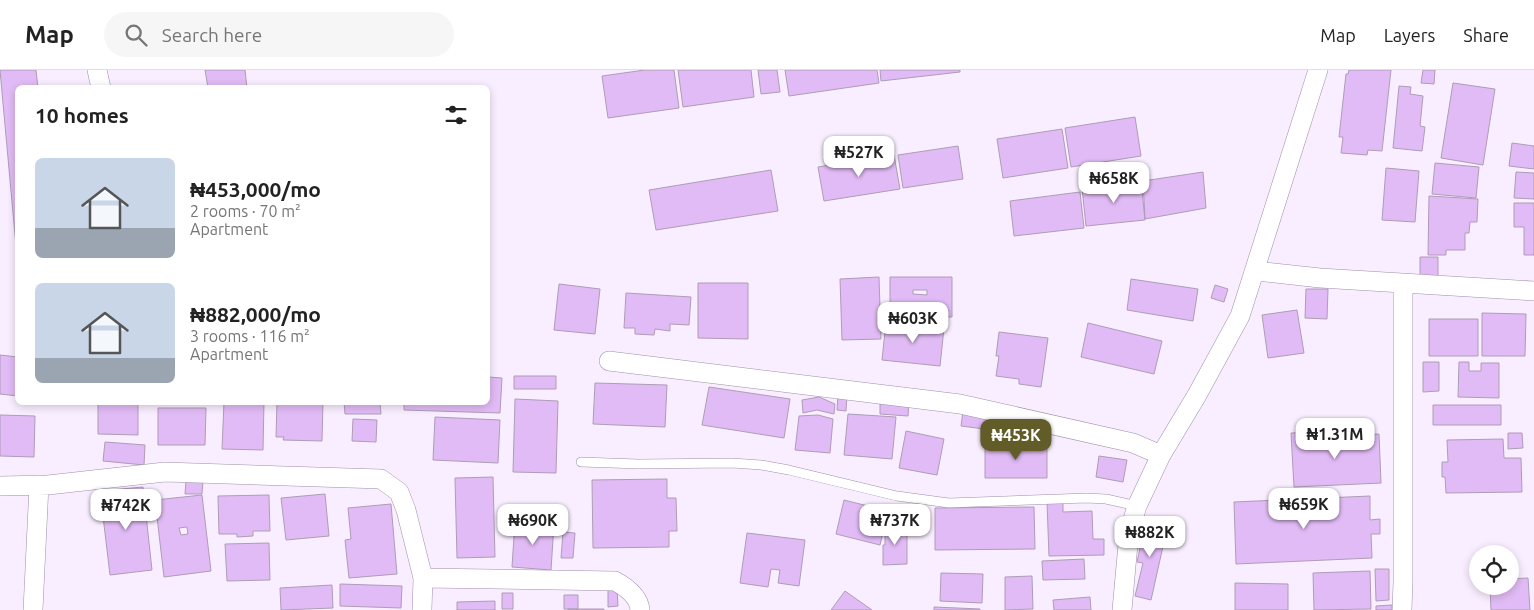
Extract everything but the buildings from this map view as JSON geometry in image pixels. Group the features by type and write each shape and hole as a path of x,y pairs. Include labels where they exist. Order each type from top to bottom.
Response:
{"street":[{"path":"97,70 100,85"},
{"path":"1122,610 1130,533 1136,506 1161,454 1197,395 1240,316 1256,271 1318,70"},
{"path":"1256,271 1403,284 1534,291"},
{"path":"1402,610 1403,284"},
{"path":"609,361 960,404 1133,443 1161,454"},
{"path":"0,486 39,485 165,472 382,479 399,492 406,510 423,578 422,610"},
{"path":"33,610 39,485"},
{"path":"423,578 615,581 626,587 640,604 640,610"}],"lane":[{"path":"581,462 639,464 732,463 761,465 897,496 949,503 1087,498 1106,499 1136,506"}]}
